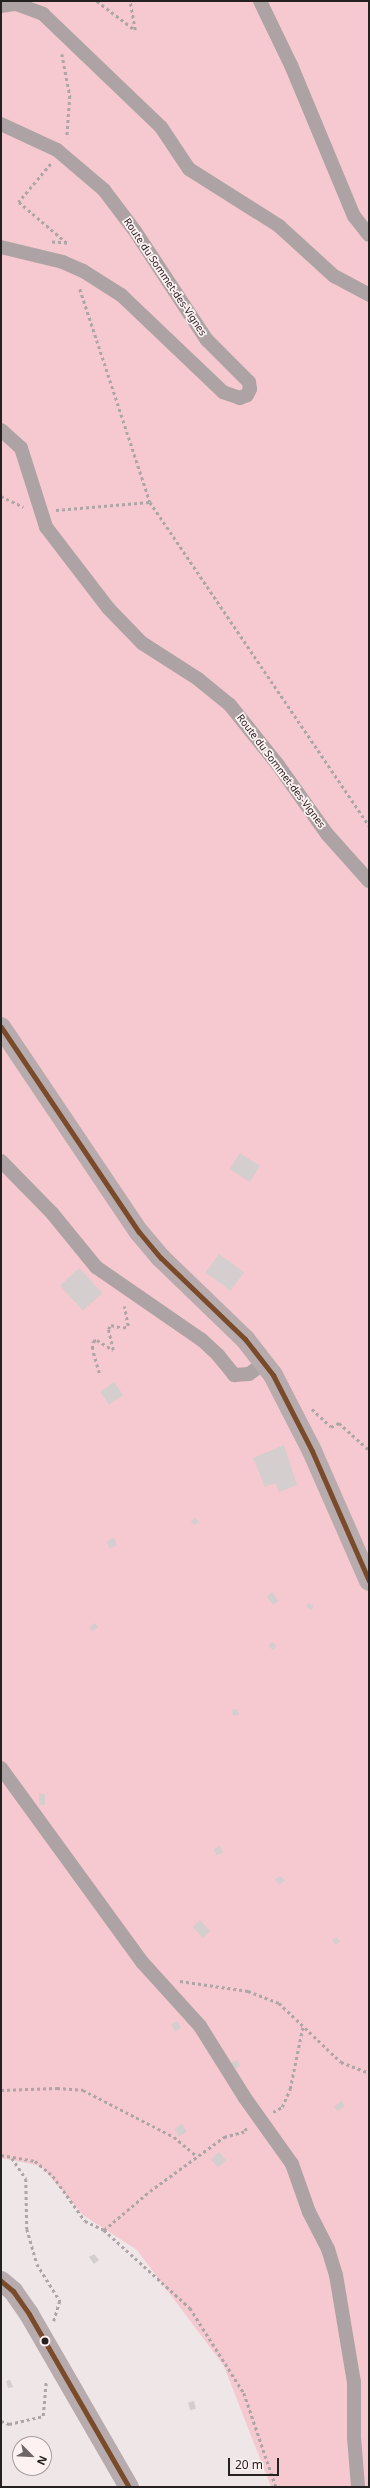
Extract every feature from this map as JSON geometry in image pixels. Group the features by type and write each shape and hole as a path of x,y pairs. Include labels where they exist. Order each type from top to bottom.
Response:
{"main road":[{"path":"1,1027 140,1232 162,1258 235,1328 264,1363 280,1386 306,1438 369,1581"},
{"path":"1,2281 21,2301 129,2487"}],"street":[{"path":"260,1 291,65 354,216 369,234"},
{"path":"1,6 16,4 43,14 161,127 189,169 279,226 334,276 369,295"},
{"name":"Route du Sommet-des-Vignes","path":"1,124 63,154 91,177 118,208 207,340 249,382 250,389 247,395 240,398 223,392 196,368 164,334 103,283 63,262 1,247"},
{"name":"Route du Sommet-des-Vignes","path":"1,430 22,448 40,512 46,527 80,573 142,643 198,679 230,705 270,754 327,834 369,881"},
{"path":"1,1161 52,1212 96,1267 202,1340 218,1355 234,1375 249,1374 264,1363"},
{"path":"1,1768 30,1812 157,1980 200,2026 245,2098 292,2164 334,2267 354,2382 354,2443 358,2487"}],"path":[{"path":"97,1 135,30 130,1"},
{"path":"45,242 67,243 19,202 46,169 66,151 70,96 62,52"},
{"path":"76,285 82,290 150,502 369,826"},
{"path":"1,496 35,512 150,502"},
{"path":"99,1373 92,1349 93,1341 97,1340 113,1350 108,1329 111,1325 123,1328 128,1326 125,1308 116,1282"},
{"path":"310,1407 331,1427 339,1423 369,1450"},
{"path":"157,1980 164,1978 248,1991 279,2003 342,2062 369,2073"},
{"path":"260,2119 282,2107 290,2089 303,2024"},
{"path":"1,2090 57,2088 83,2090 174,2137 197,2156"},
{"path":"104,2230 197,2156 224,2137 246,2132 241,2116 245,2098"},
{"path":"1,2155 35,2160 53,2176 85,2221 104,2230 190,2308 244,2393 276,2487"},
{"path":"11,2157 26,2179 27,2229 37,2264 60,2301 59,2312 45,2341"},
{"path":"1,2422 9,2424 43,2416 45,2375"}],"shaded area":[{"path":"1,1 369,1 369,2487 271,2487 224,2366 137,2250 83,2215 41,2166 1,2158"}],"building":[{"path":"240,1153 260,1166 250,1182 230,1169"},
{"path":"219,1254 244,1272 231,1291 205,1273"},
{"path":"79,1268 102,1293 83,1311 60,1286"},
{"path":"114,1382 123,1395 109,1405 100,1392"},
{"path":"284,1445 297,1485 279,1492 275,1483 265,1487 253,1458"},
{"path":"195,1518 199,1522 194,1525 191,1521"},
{"path":"114,1538 117,1545 110,1548 107,1541"},
{"path":"272,1592 279,1601 273,1605 266,1596"},
{"path":"309,1603 314,1606 311,1610 306,1606"},
{"path":"95,1623 98,1627 92,1631 89,1627"},
{"path":"272,1642 277,1646 273,1650 268,1646"},
{"path":"238,1709 239,1715 233,1716 232,1710"},
{"path":"39,1794 45,1794 45,1805 39,1805"},
{"path":"220,1846 223,1852 217,1855 214,1849"},
{"path":"281,1876 285,1881 279,1885 275,1879"},
{"path":"200,1920 210,1931 203,1938 193,1927"},
{"path":"336,1937 340,1941 336,1945 332,1940"},
{"path":"177,2021 181,2028 175,2031 171,2024"},
{"path":"237,2060 240,2066 233,2070 229,2064"},
{"path":"341,2101 345,2106 338,2111 334,2107"},
{"path":"182,2124 187,2132 179,2136 174,2129"},
{"path":"219,2152 226,2160 218,2168 211,2159"},
{"path":"94,2254 99,2260 94,2264 89,2257"},
{"path":"10,2380 13,2387 8,2388 6,2381"},
{"path":"194,2401 196,2409 190,2410 188,2402"}],"transit line":[{"path":"1,1027 139,1232 161,1258 245,1339 273,1375 312,1451 369,1581"},
{"path":"1,2281 13,2291 29,2314 129,2487"}]}
